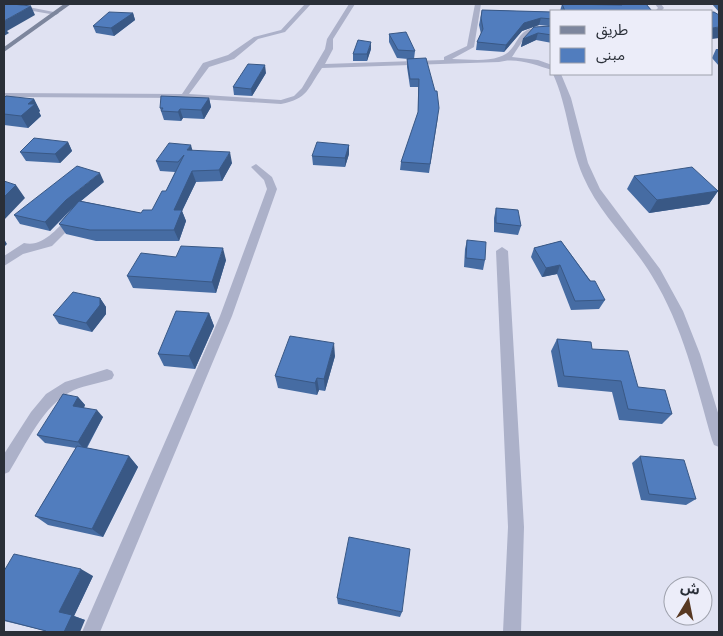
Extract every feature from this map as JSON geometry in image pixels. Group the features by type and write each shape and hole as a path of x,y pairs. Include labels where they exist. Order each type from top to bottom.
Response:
{"main road":[{"path":"4,43 60,4"},
{"path":"4,50 68,4"}],"street":[{"path":"4,4 56,12"},
{"path":"184,96 206,65 231,57 256,38 283,31 308,4"},
{"path":"4,95 184,96 280,102 291,101 302,95 329,49 330,39 352,4"},
{"path":"442,61 470,47 478,4"},
{"path":"506,58 527,30 539,28 550,30"},
{"path":"320,66 442,61 489,62 506,58 538,62 550,67"},
{"path":"557,75 566,97 576,138 589,177 608,211 656,273 672,304 697,366 719,440"},
{"path":"91,632 226,316 272,189 269,179 256,167"},
{"path":"18,251 48,243 76,216 80,208"},
{"path":"4,262 32,240"},
{"path":"502,251 516,527 512,632"},
{"path":"4,467 47,402 73,385 107,375"}],"building":[{"path":"4,4 12,4 31,6 4,21"},
{"path":"562,4 646,4 651,10 565,10"},
{"path":"482,10 550,12 550,19 541,18 524,23 506,45 477,42 483,29"},
{"path":"109,12 133,13 111,28 93,26"},
{"path":"713,12 719,15 719,27 713,28"},
{"path":"550,26 550,35 538,33 523,39 534,27"},
{"path":"406,32 415,51 398,50 389,34"},
{"path":"358,40 371,42 367,54 353,54"},
{"path":"426,58 435,91 437,91 439,108 430,164 401,162 418,112 419,79 410,79 407,59"},
{"path":"248,64 265,65 251,89 233,87"},
{"path":"6,96 34,99 28,104 35,104 21,116 4,114 4,98"},
{"path":"161,96 209,98 201,110 180,109 178,112 161,111 163,108 160,108"},
{"path":"34,138 68,142 55,154 20,152"},
{"path":"317,142 349,145 345,158 312,156"},
{"path":"169,143 191,145 187,150 230,152 219,170 192,171 174,210 182,210 174,230 90,230 59,224 79,201 141,213 143,210 152,210 162,191 166,191 184,155 178,162 156,161"},
{"path":"77,166 100,173 66,200 45,222 14,215"},
{"path":"692,167 718,191 657,200 634,176"},
{"path":"4,181 16,185 4,197"},
{"path":"496,208 518,210 521,226 496,223"},
{"path":"467,240 486,242 485,260 466,258"},
{"path":"561,241 590,281 595,281 605,300 575,301 560,265 546,268 534,248"},
{"path":"181,246 223,248 212,282 127,276 141,253 176,257"},
{"path":"73,292 100,298 100,305 86,323 53,315"},
{"path":"176,311 209,313 189,356 158,354"},
{"path":"290,336 334,343 324,379 317,378 315,383 275,376"},
{"path":"557,339 591,342 592,349 628,351 638,387 665,390 672,414 628,409 621,381 564,376"},
{"path":"63,394 78,397 73,406 97,410 78,442 37,435"},
{"path":"77,446 129,456 92,529 35,516"},
{"path":"640,456 684,460 696,499 649,494"},
{"path":"349,537 410,549 402,612 337,598"},
{"path":"14,554 81,569 59,612 72,615 64,632 45,632 4,620 4,571"}]}
